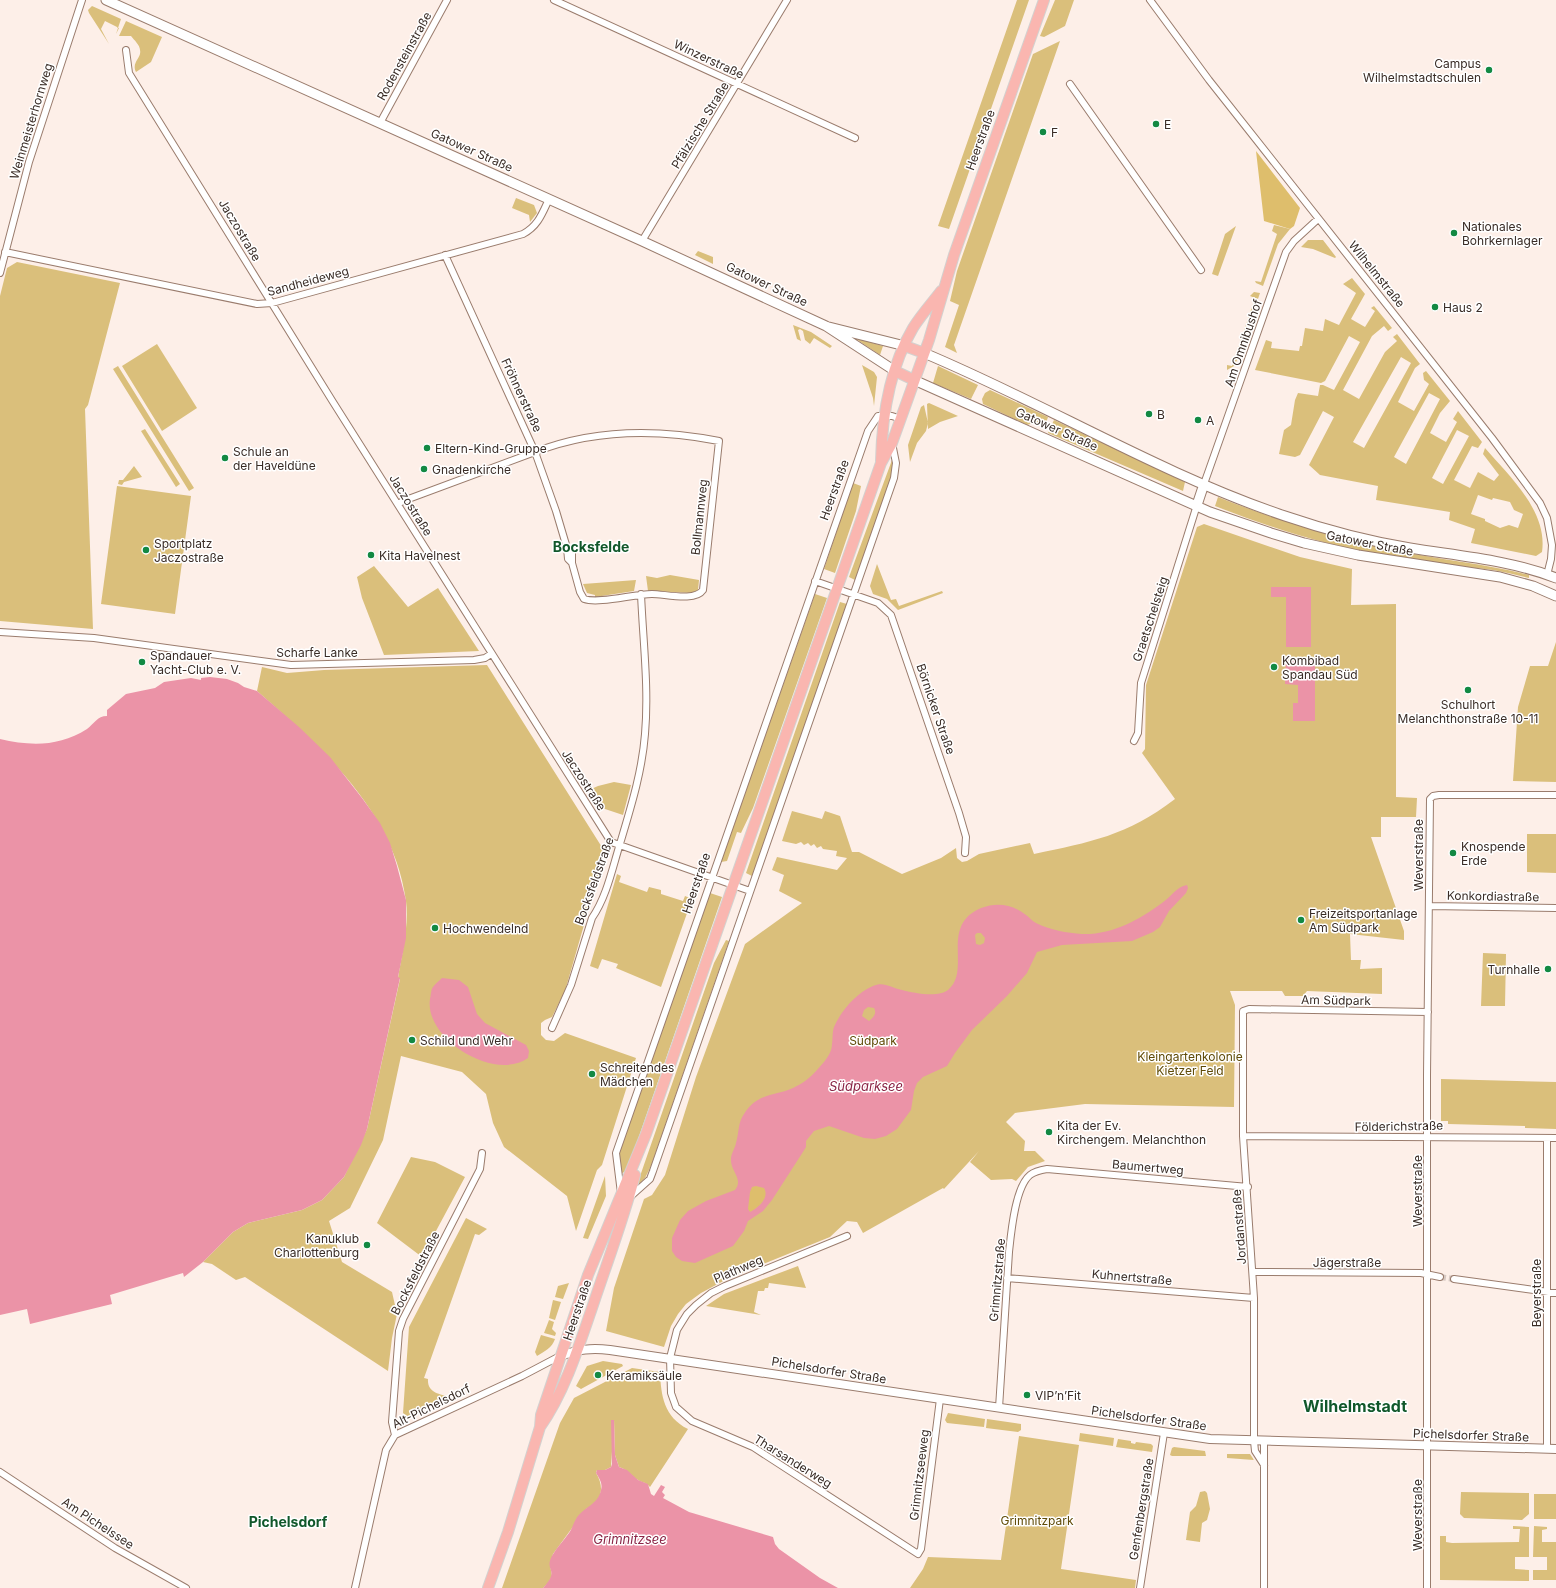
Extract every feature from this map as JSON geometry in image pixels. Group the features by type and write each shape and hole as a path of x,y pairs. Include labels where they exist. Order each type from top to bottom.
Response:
{"main road":[{"name":"Gatower Straße","path":"106,0 642,241 826,326 895,371 1197,505 1241,523 1304,543 1366,557 1500,577 1542,590"},
{"name":"Heerstraße","path":"540,1427 550,1414 577,1350 646,1134 881,463 892,443 901,419 939,310 942,290 1044,0"},
{"name":"Heerstraße","path":"881,463 881,417 895,371 913,328 942,290"},
{"name":"Gatower Straße","path":"826,326 905,346 924,353 1204,484 1284,516 1355,536 1407,547 1499,562 1547,575"},
{"path":"1197,505 1204,484"},
{"path":"1547,575 1556,578"},
{"name":"Wilhelmstraße","path":"1542,590 1547,575"},
{"path":"1542,590 1556,596"},
{"name":"Heerstraße","path":"488,1588 508,1532 540,1427 541,1415 588,1275 625,1197"}],"street":[{"name":"Weinmeisterhornweg","path":"0,273 29,162 82,0"},
{"name":"Rodensteinstraße","path":"380,123 447,0"},
{"name":"Winzerstraße","path":"554,0 855,138"},
{"name":"Pfälzische Straße","path":"642,241 738,84 787,0"},
{"name":"Wilhelmstraße","path":"1150,0 1209,80 1492,438 1540,502 1547,518 1552,545 1547,575"},
{"name":"Jaczostraße","path":"126,50 129,73 611,842 750,891"},
{"path":"1070,84 1201,270"},
{"name":"Sandheideweg","path":"5,252 257,304 272,303 523,234 533,228 539,221 548,199"},
{"name":"Am Omnibushof","path":"1204,484 1286,252 1294,241 1318,219"},
{"name":"Fröhnerstraße","path":"445,255 535,452 567,548 567,554 572,563 580,592 584,599 590,601 641,594 692,597 700,594"},
{"path":"881,417 892,416 901,419"},
{"name":"Heerstraße","path":"881,417 868,431 616,1152 625,1197 650,1179 653,1171 896,472 896,456 892,443"},
{"name":"Bollmannweg","path":"535,452 565,442 618,433 678,434 719,441 703,587 700,594"},
{"path":"398,504 535,452"},
{"name":"Graetschelsteig","path":"1134,741 1138,733 1141,683 1197,505"},
{"path":"815,580 854,594"},
{"name":"Bocksfeldstraße","path":"552,1028 571,985 586,933 600,904 636,790 645,733 641,594"},
{"name":"Börnicker Straße","path":"854,594 878,603 888,611 895,622 959,813 966,838 965,853"},
{"name":"Scharfe Lanke","path":"0,632 94,638 266,662 306,665 474,660 485,658 492,654"},
{"name":"Weverstraße","path":"1427,1588 1430,799 1433,796 1556,796"},
{"name":"Konkordiastraße","path":"1429,906 1556,908"},
{"name":"Am Südpark","path":"1243,1011 1249,1009 1428,1012"},
{"name":"Jordanstraße","path":"1243,1011 1243,1136 1248,1188 1254,1298 1254,1441"},
{"name":"Földerichstraße","path":"1243,1136 1556,1138"},
{"name":"Beyerstraße","path":"1547,1138 1547,1449"},
{"name":"Bocksfeldstraße","path":"395,1435 392,1422 399,1331 403,1319 480,1169 482,1153"},
{"name":"Baumertweg","path":"1047,1169 1248,1188"},
{"name":"Grimnitzstraße","path":"999,1408 1007,1278 1012,1227 1021,1189 1030,1175 1037,1170 1047,1169"},
{"name":"Plathweg","path":"670,1358 674,1338 680,1325 687,1314 711,1293 847,1236"},
{"name":"Jägerstraße","path":"1253,1272 1413,1273 1440,1277"},
{"name":"Kuhnertstraße","path":"1007,1278 1254,1298"},
{"path":"1454,1279 1556,1293"},
{"name":"Pichelsdorfer Straße","path":"577,1350 600,1349 670,1358 1210,1439 1556,1449"},
{"name":"Alt-Pichelsdorf","path":"355,1588 386,1450 395,1435 577,1350"},
{"name":"Tharsanderweg","path":"670,1358 671,1393 676,1407 687,1418 753,1447 918,1554"},
{"name":"Grimnitzseeweg","path":"918,1554 921,1549 940,1399"},
{"name":"Genfenbergstraße","path":"1140,1588 1164,1433"},
{"path":"1254,1441 1256,1451 1264,1465"},
{"path":"1264,1441 1264,1588"},
{"name":"Am Pichelssee","path":"0,1472 139,1563 186,1588"}],"green space":[{"path":"1017,0 1029,0 949,229 938,226"},
{"path":"1055,0 1074,0 1065,26 1044,37 1040,36"},
{"path":"92,6 121,19 118,28 105,21 101,29 109,44 89,13 88,10"},
{"path":"126,21 162,37 151,62 136,72 135,65 140,55 140,48 131,36 119,36"},
{"path":"1060,41 954,345 957,353 945,347 959,305 950,301 957,271 1033,54"},
{"path":"516,198 534,205 537,213 530,222 529,215 512,208"},
{"path":"1274,225 1290,229 1278,244 1263,286 1255,281 1261,282 1277,234 1272,231"},
{"path":"1236,226 1218,276 1212,274 1225,234"},
{"path":"1308,240 1323,240 1336,257 1335,258 1313,249 1301,247"},
{"path":"698,251 713,257 713,264 695,255"},
{"path":"17,262 120,283 88,405 85,409 93,629 0,621 0,296 7,268"},
{"path":"1352,278 1365,294 1351,319 1365,327 1375,311 1371,308 1374,306 1392,328 1388,331 1384,326 1372,336 1343,390 1359,399 1385,352 1397,341 1393,337 1397,334 1420,364 1415,368 1398,402 1414,411 1429,384 1424,380 1423,373 1426,371 1450,401 1440,413 1430,433 1446,442 1457,422 1453,419 1458,411 1482,442 1478,448 1472,446 1454,480 1470,488 1478,472 1494,481 1499,475 1483,454 1485,448 1515,482 1533,508 1539,522 1542,537 1542,552 1536,556 1471,543 1475,529 1449,520 1450,512 1376,500 1378,486 1320,475 1309,465 1334,417 1323,411 1300,455 1295,457 1279,454 1284,430 1291,425 1295,400 1298,393 1318,396 1320,385 1334,390 1360,342 1349,336 1325,381 1321,383 1255,370 1266,340 1272,342 1271,348 1299,351 1300,346 1302,346 1305,328 1323,331 1325,319 1339,325 1356,293 1343,284","holes":["1401,357 1411,363 1364,448 1353,442","1429,393 1440,399 1406,464 1394,457","1457,430 1469,436 1443,484 1432,478","1478,495 1492,500 1493,498 1510,502 1514,510 1523,514 1518,528 1509,525 1500,528 1485,521 1485,519 1471,514"]},
{"path":"1254,292 1260,293 1238,358 1234,366 1227,370 1227,365 1232,366 1255,298 1250,296"},
{"path":"793,325 811,332 832,346 830,348 814,338 810,344 805,340 803,331 800,329 798,330 801,341 797,339"},
{"path":"855,338 883,346 880,355 856,339"},
{"path":"157,344 197,408 162,431 122,366"},
{"path":"862,365 874,372 877,377 874,406 873,398"},
{"path":"118,366 194,488 189,491 113,369"},
{"path":"938,366 978,385 971,399 933,383"},
{"path":"990,390 1048,417 1045,426 1033,423 1027,425 983,404 982,399 985,393"},
{"path":"929,403 958,416 940,422 928,429 927,404"},
{"path":"924,405 928,423 926,431 917,443 910,462 908,445 921,407"},
{"path":"1054,420 1185,482 1183,491 1048,433"},
{"path":"145,429 180,484 176,487 141,431"},
{"path":"892,460 894,461 893,473 855,580 849,577"},
{"path":"134,466 142,477 124,482 122,485 118,484 119,480 123,480"},
{"path":"853,483 861,486 856,511 835,573 824,569"},
{"name":"Sportplatz Jaczostraße","path":"117,486 191,496 175,614 101,604"},
{"path":"1218,497 1284,521 1375,546 1513,571 1529,575 1529,578 1488,569 1443,565 1381,555 1318,541 1276,528 1215,506"},
{"name":"Südpark","path":"1204,524 1300,557 1352,569 1351,605 1396,604 1396,797 1417,798 1416,817 1381,817 1381,837 1371,837 1404,931 1404,940 1350,934 1351,960 1361,960 1360,969 1382,968 1382,994 1307,991 1303,996 1285,996 1282,991 1230,991 1235,1005 1234,1107 1085,1104 1015,1113 1006,1122 1025,1141 1024,1151 1035,1151 1045,1161 1028,1167 1016,1181 1012,1179 991,1180 970,1162 979,1151 944,1189 943,1188 863,1233 857,1222 847,1221 830,1237 729,1278 701,1293 686,1304 678,1314 671,1326 664,1347 606,1331 614,1288 644,1199 652,1195 665,1175 696,1077 745,944 802,903 779,891 784,875 772,870 777,857 837,870 847,858 836,856 837,851 823,849 821,846 817,848 814,844 811,846 808,843 804,845 801,842 796,844 782,841 792,811 822,819 825,811 840,816 852,852 859,852 902,874 941,858 956,848 957,858 962,862 967,861 979,854 1030,843 1034,854 1073,846 1108,836 1141,822 1175,799 1142,753 1145,749 1146,685 1197,527"},
{"path":"877,564 891,600 896,599 899,606 942,591 943,593 898,610 887,599 873,594 870,586"},
{"path":"374,566 408,607 438,588 479,651 384,655 362,598 357,577"},
{"path":"670,575 699,580 698,590 692,593 648,591 646,576 657,578"},
{"path":"636,580 634,591 595,597 595,595 587,593 583,584"},
{"path":"815,594 827,598 753,808 741,833 737,832 727,861 721,862"},
{"path":"840,602 847,604 752,876 746,873"},
{"path":"1556,642 1556,782 1513,781 1518,707 1530,666 1548,666"},
{"path":"487,665 605,852 565,991 552,1017 541,1023 541,1035 546,1040 554,1041 565,1033 636,1058 602,1165 597,1170 576,1231 567,1196 504,1147 493,1123 486,1094 462,1072 401,1056 383,1140 350,1208 329,1221 342,1262 392,1292 397,1314 388,1371 245,1277 236,1280 212,1264 203,1262 233,1232 248,1223 302,1210 322,1200 344,1177 367,1129 400,979 398,978 407,920 406,901 399,868 387,838 370,810 351,783 329,758 257,691 262,667 287,673 324,670"},
{"path":"614,782 631,785 623,815 599,807 589,790"},
{"path":"1527,834 1556,834 1556,873 1527,872"},
{"path":"617,874 621,876 619,882 647,892 649,887 661,890 661,894 683,901 685,896 692,899 661,987 616,968 618,964 602,959 598,969 590,966"},
{"path":"710,893 722,897 627,1171 622,1173 619,1154"},
{"path":"726,940 729,941 651,1166 645,1178 639,1184 638,1182 714,963"},
{"path":"1483,953 1506,954 1505,1006 1481,1006"},
{"path":"1441,1079 1556,1082 1556,1129 1525,1128 1525,1126 1448,1124 1448,1121 1441,1121"},
{"path":"411,1157 435,1162 465,1177 422,1257 377,1223"},
{"path":"605,1176 606,1196 588,1239 583,1238"},
{"path":"466,1218 487,1229 479,1235 475,1234 424,1378 428,1379 428,1384 432,1390 438,1394 450,1397 408,1417 403,1413 409,1327"},
{"path":"798,1266 806,1288 769,1283 768,1288 765,1288 764,1291 758,1291 754,1312 761,1315 706,1306 724,1294"},
{"path":"569,1283 563,1299 555,1297 558,1286"},
{"path":"553,1300 561,1302 555,1320 549,1318"},
{"path":"549,1320 554,1322 552,1329 556,1333 555,1336 544,1333"},
{"path":"541,1335 555,1339 550,1347 537,1356 535,1352"},
{"path":"603,1361 622,1364 623,1366 581,1389 576,1386 587,1366"},
{"path":"632,1368 660,1372 661,1389 665,1405 674,1418 688,1429 650,1487 619,1467 615,1455 614,1420 611,1467 605,1470 597,1470 596,1473 601,1489 599,1498 586,1509 553,1554 550,1565 552,1576 548,1583 543,1588 502,1588 560,1423 574,1398"},
{"path":"948,1413 985,1419 984,1427 947,1423 945,1420"},
{"path":"987,1419 1021,1424 1021,1430 1018,1432 986,1428"},
{"path":"1080,1433 1114,1438 1113,1446 1079,1441"},
{"name":"Grimnitzpark","path":"1019,1436 1079,1445 1061,1569 1136,1580 1135,1588 910,1588 923,1569 928,1557 1001,1560"},
{"path":"1118,1439 1131,1441 1131,1443 1135,1444 1136,1442 1151,1444 1153,1446 1152,1452 1116,1447"},
{"path":"1172,1448 1205,1451 1206,1456 1172,1456 1170,1455"},
{"path":"1227,1454 1250,1454 1254,1460 1227,1458"},
{"path":"1205,1491 1207,1493 1210,1509 1207,1520 1202,1523 1200,1542 1186,1540 1190,1512 1196,1506 1200,1492"},
{"path":"1461,1492 1529,1493 1529,1514 1522,1520 1464,1518 1460,1514"},
{"path":"1534,1494 1556,1494 1556,1519 1534,1519"},
{"path":"1513,1526 1529,1527 1529,1557 1515,1557 1515,1569 1529,1570 1529,1581 1440,1580 1440,1536 1446,1536 1446,1542 1452,1543 1519,1542 1520,1529 1513,1529"},
{"path":"1534,1526 1547,1527 1547,1529 1542,1530 1542,1542 1556,1542 1556,1580 1533,1580 1533,1570 1547,1570 1547,1557 1533,1557"}],"shaded area":[{"path":"1256,151 1300,208 1294,226 1290,229 1264,221"},
{"path":"756,1186 764,1188 765,1195 760,1205 750,1212 748,1209 750,1192 752,1187"}],"water":[{"path":"1271,587 1311,587 1311,647 1286,647 1286,597 1271,597"},
{"path":"1286,661 1315,661 1315,721 1293,721 1293,703 1298,703 1298,685 1285,684"},
{"path":"210,677 227,679 257,691 299,727 330,757 380,823 390,843 406,900 406,938 398,977 400,978 367,1129 361,1145 344,1177 322,1200 302,1210 248,1223 233,1232 203,1262 184,1277 183,1273 110,1295 112,1304 30,1324 27,1309 0,1315 0,739 33,744 55,742 66,739 87,729 101,717 107,716 107,710 126,694 155,688 164,682 191,678 201,680 201,678"},
{"name":"Südparksee","path":"1187,885 1188,888 1186,893 1169,911 1160,927 1153,932 1132,941 1062,945 1037,952 1027,973 1007,996 972,1030 947,1066 923,1077 917,1083 911,1110 897,1129 886,1136 875,1139 864,1138 829,1126 814,1131 806,1141 806,1147 772,1200 763,1211 748,1221 744,1231 733,1246 695,1263 682,1261 676,1257 672,1251 672,1238 680,1220 688,1211 706,1201 735,1190 737,1186 738,1182 732,1167 731,1157 744,1114 749,1107 760,1098 793,1088 815,1073 831,1051 833,1029 837,1021 850,1003 861,993 873,986 881,984 926,994 938,994 948,990 955,981 958,960 958,937 962,926 969,916 987,906 1010,906 1021,911 1036,923 1047,928 1070,933 1093,934 1114,929 1134,921 1165,901 1183,886","holes":["977,933 981,933 985,938 984,943 980,945 976,944 975,935","868,1007 874,1008 875,1010 874,1015 869,1021 862,1016 864,1010","756,1186 764,1188 765,1195 760,1205 750,1212 748,1209 752,1187"]},
{"path":"442,978 459,980 468,987 477,1014 485,1023 526,1045 529,1051 528,1058 514,1064 498,1065 481,1060 464,1052 450,1042 438,1028 431,1014 430,999 432,989"},
{"name":"Grimnitzsee","path":"611,1420 614,1420 615,1455 619,1467 627,1470 638,1480 648,1484 651,1494 654,1496 661,1485 665,1487 662,1492 665,1495 663,1498 689,1512 773,1537 775,1544 779,1549 820,1578 838,1588 543,1588 551,1577 550,1563 552,1555 570,1531 579,1515 594,1503 599,1495 601,1485 596,1473 597,1470 605,1470 611,1467"}],"tunnel":[{"path":"1440,1277 1454,1279"}],"place":[{"name":"Campus Wilhelmstadtschulen","path":"1489,70"},
{"name":"E","path":"1156,124"},
{"name":"F","path":"1043,132"},
{"name":"Nationales Bohrkernlager","path":"1454,233"},
{"name":"Haus 2","path":"1435,307"},
{"name":"B","path":"1149,414"},
{"name":"A","path":"1198,420"},
{"name":"Eltern-Kind-Gruppe","path":"427,448"},
{"name":"Schule an der Haveldüne","path":"225,458"},
{"name":"Gnadenkirche","path":"424,469"},
{"name":"Sportplatz Jaczostraße","path":"146,550"},
{"name":"Kita Havelnest","path":"371,555"},
{"name":"Spandauer Yacht-Club e. V.","path":"142,662"},
{"name":"Kombibad Spandau Süd","path":"1274,667"},
{"name":"Schulhort Melanchthonstraße 10-11","path":"1468,690"},
{"name":"Knospende Erde","path":"1453,853"},
{"name":"Freizeitsportanlage Am Südpark","path":"1301,920"},
{"name":"Hochwendelnd","path":"435,928"},
{"name":"Turnhalle","path":"1548,969"},
{"name":"Schild und Wehr","path":"412,1040"},
{"name":"Schreitendes Mädchen","path":"592,1074"},
{"name":"Kita der Ev. Kirchengem. Melanchthon","path":"1049,1132"},
{"name":"Kanuklub Charlottenburg","path":"367,1245"},
{"name":"Keramiksäule","path":"598,1375"},
{"name":"VIP’n’Fit","path":"1027,1395"}],"district":[{"name":"Bocksfelde","path":"591,546"},
{"name":"Wilhelmstadt","path":"1355,1406"},
{"name":"Pichelsdorf","path":"288,1521"}],"park label":[{"name":"Kleingartenkolonie Kietzer Feld","path":"1190,1063"}]}
